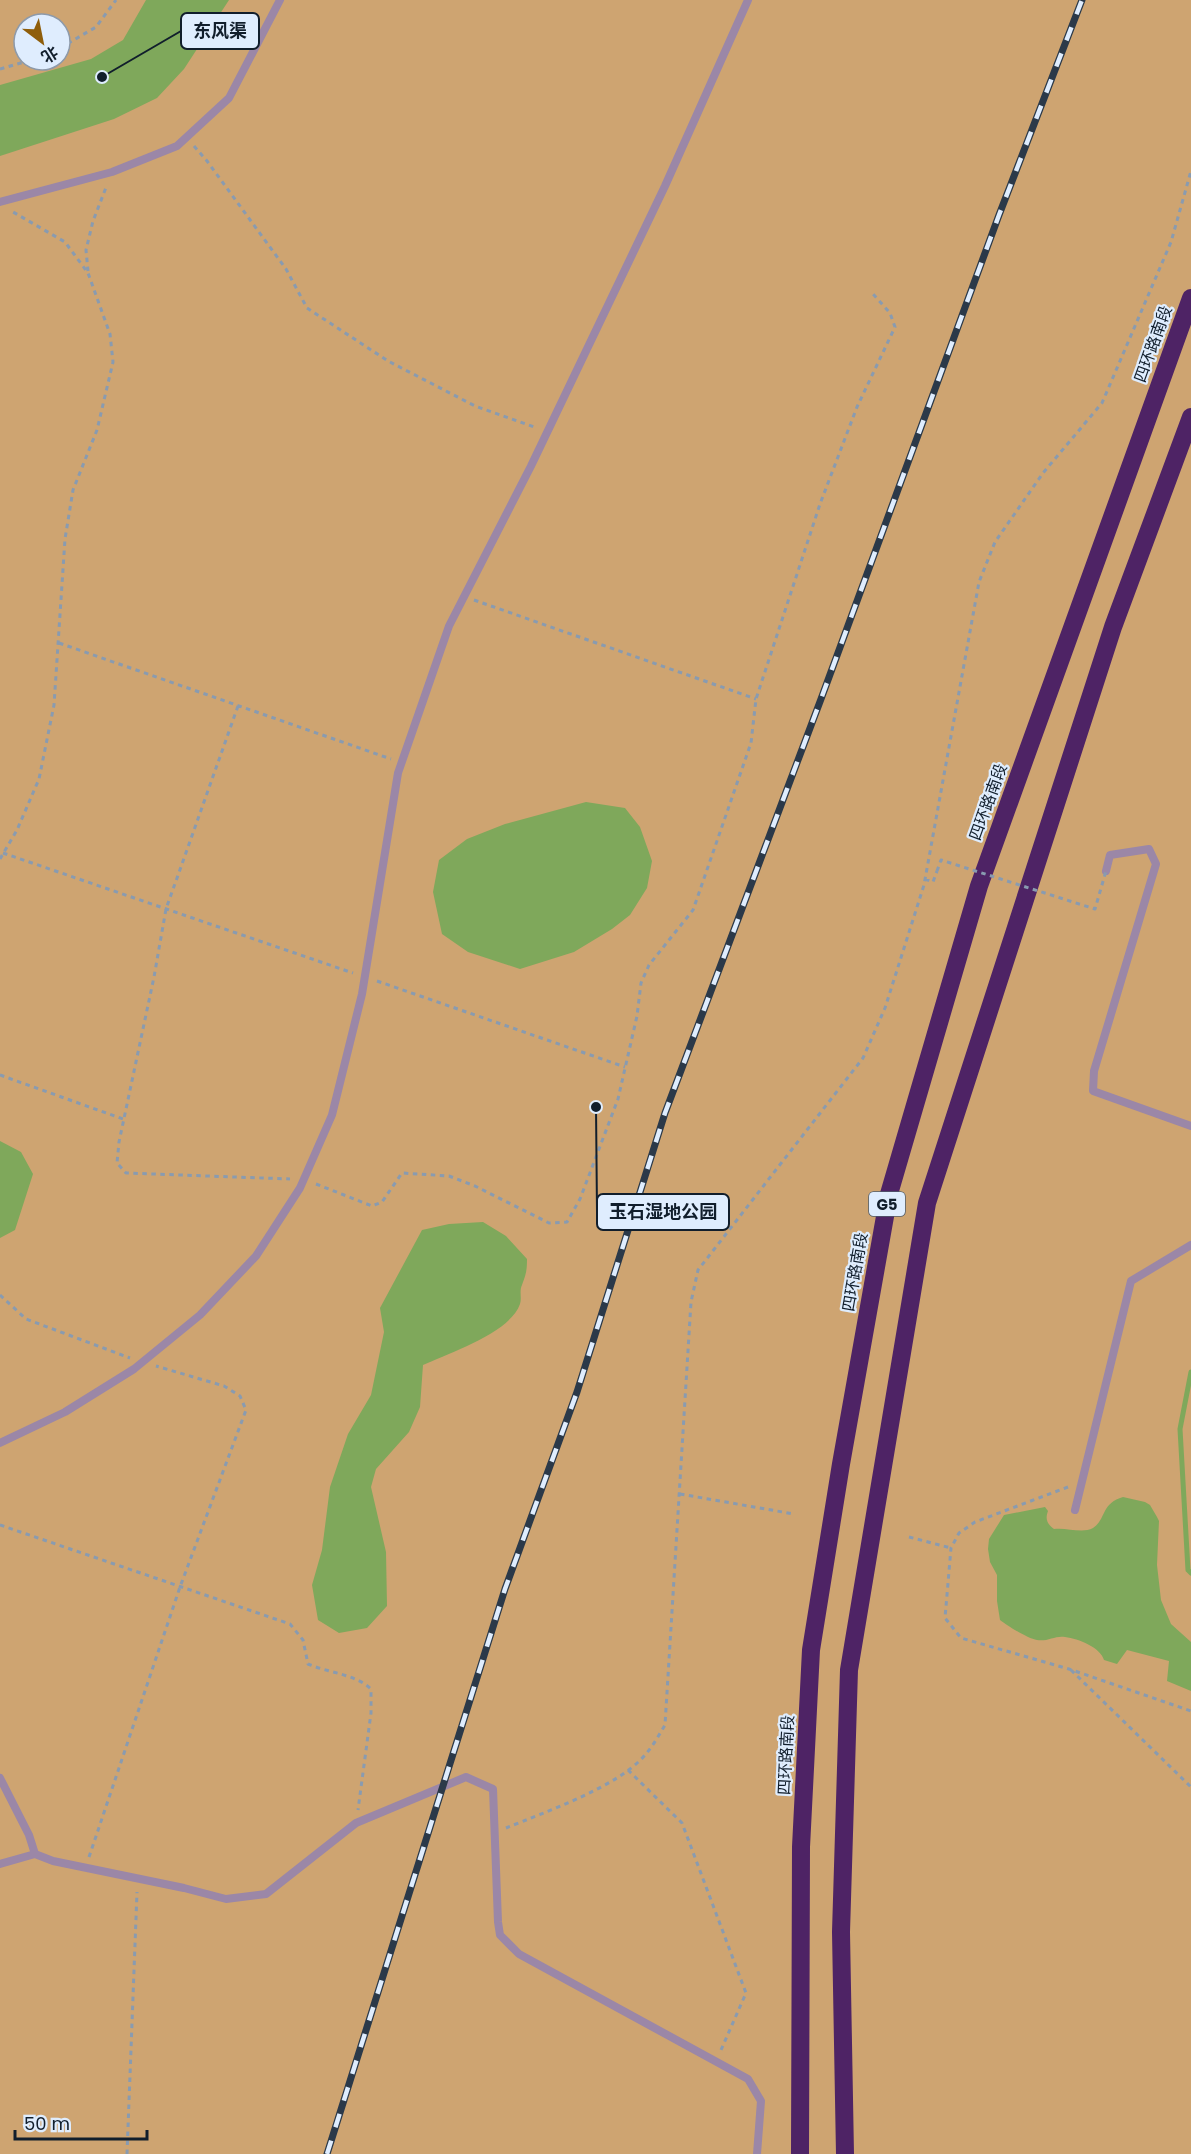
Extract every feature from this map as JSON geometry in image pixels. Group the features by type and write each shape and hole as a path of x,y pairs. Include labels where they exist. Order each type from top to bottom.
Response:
{"highway":[{"name":"四环路南段","path":"800,2154 801,1847 811,1650 889,1194 979,886 1191,298"},
{"name":"G5","path":"845,2154 841,1932 849,1670 927,1203 1113,627 1191,417"}],"lane":[{"path":"0,202 112,172 177,146 228,98 280,0"},
{"path":"0,1443 65,1412 143,1362 200,1315 256,1256 303,1180 332,1115 365,977 398,773 449,626 547,432 665,186 748,0"},
{"path":"1106,871 1110,855 1149,849 1156,864 1094,1071 1093,1091 1191,1126"},
{"path":"1075,1510 1131,1281 1191,1245"},
{"path":"0,1864 35,1854 53,1861 226,1899 266,1894 356,1823 466,1777 493,1789 500,1935 519,1954 748,2079 761,2100 757,2154"},
{"path":"0,1778 29,1835 35,1854"}],"path":[{"path":"72,41 96,27 116,0"},
{"path":"186,137 207,161 286,269 308,308 388,361 465,401 547,432"},
{"path":"496,1832 554,1809 621,1777 645,1756 666,1725 691,1302 698,1270 863,1058 885,1008 925,879 980,582 995,542 1043,472 1102,403 1171,242 1191,171"},
{"path":"0,859 17,830 39,779 54,705 65,539 73,490 97,430 113,362 110,334 88,273 86,250 93,221 112,172"},
{"path":"9,211 19,214 65,242 88,273"},
{"path":"238,706 166,909 154,977 123,1119 117,1163 126,1173 303,1180 372,1206 382,1202 402,1173 449,1176 549,1222 567,1222 580,1199 618,1099 637,1016 641,983 649,964 693,909 751,743 756,699 820,504 857,406 895,327 890,313 873,294"},
{"path":"464,596 756,699"},
{"path":"59,643 402,763"},
{"path":"3,853 625,1067"},
{"path":"925,879 933,882 940,860 1095,909 1106,871"},
{"path":"0,1075 123,1119"},
{"path":"0,1295 26,1319 143,1362 224,1386 240,1396 246,1410 180,1587 85,1868"},
{"path":"1082,1482 975,1522 959,1533 951,1548 945,1618 961,1638 1069,1669 1191,1711"},
{"path":"680,1494 794,1514"},
{"path":"0,1525 290,1624 303,1640 308,1664 362,1681 371,1689 371,1713 356,1823"},
{"path":"909,1537 951,1548"},
{"path":"1069,1669 1191,1787"},
{"path":"628,1770 682,1823 746,1993 717,2061"},
{"path":"127,2154 138,1878"}],"shaded area":[{"path":"0,0 1191,0 1191,2154 0,2154"},
{"path":"146,0 229,0 184,69 157,98 114,119 0,156 0,85 46,72 72,72 72,64 91,59 123,40"},
{"path":"586,802 625,808 640,827 652,861 647,888 630,915 574,952 520,969 468,952 442,934 433,892 439,860 467,839 505,824"},
{"path":"0,1141 21,1152 33,1174 15,1230 0,1238"},
{"path":"483,1222 506,1236 527,1259 520,1304 514,1314 492,1333 423,1365 420,1407 409,1432 376,1469 371,1487 386,1552 387,1606 367,1628 339,1633 318,1620 312,1585 322,1550 330,1487 348,1434 371,1395 384,1332 380,1308 422,1230 449,1224"},
{"path":"1123,1497 1150,1505 1159,1521 1157,1565 1161,1600 1171,1624 1191,1642 1191,1691 1167,1681 1169,1661 1127,1650 1117,1664 1104,1660 1098,1651 1082,1642 1062,1637 1033,1639 1000,1620 997,1575 990,1562 988,1549 989,1539 1004,1515 1045,1507 1048,1511 1047,1521 1054,1529 1089,1530 1097,1525 1111,1503"}],"waterway":[{"path":"1191,1372 1180,1429 1188,1570 1191,1573"}],"railway":[{"path":"327,2154 505,1589 577,1392 665,1113 821,699 999,215 1082,0"}],"place":[{"name":"东风渠","path":"102,77"},
{"name":"玉石湿地公园","path":"596,1107"}]}
